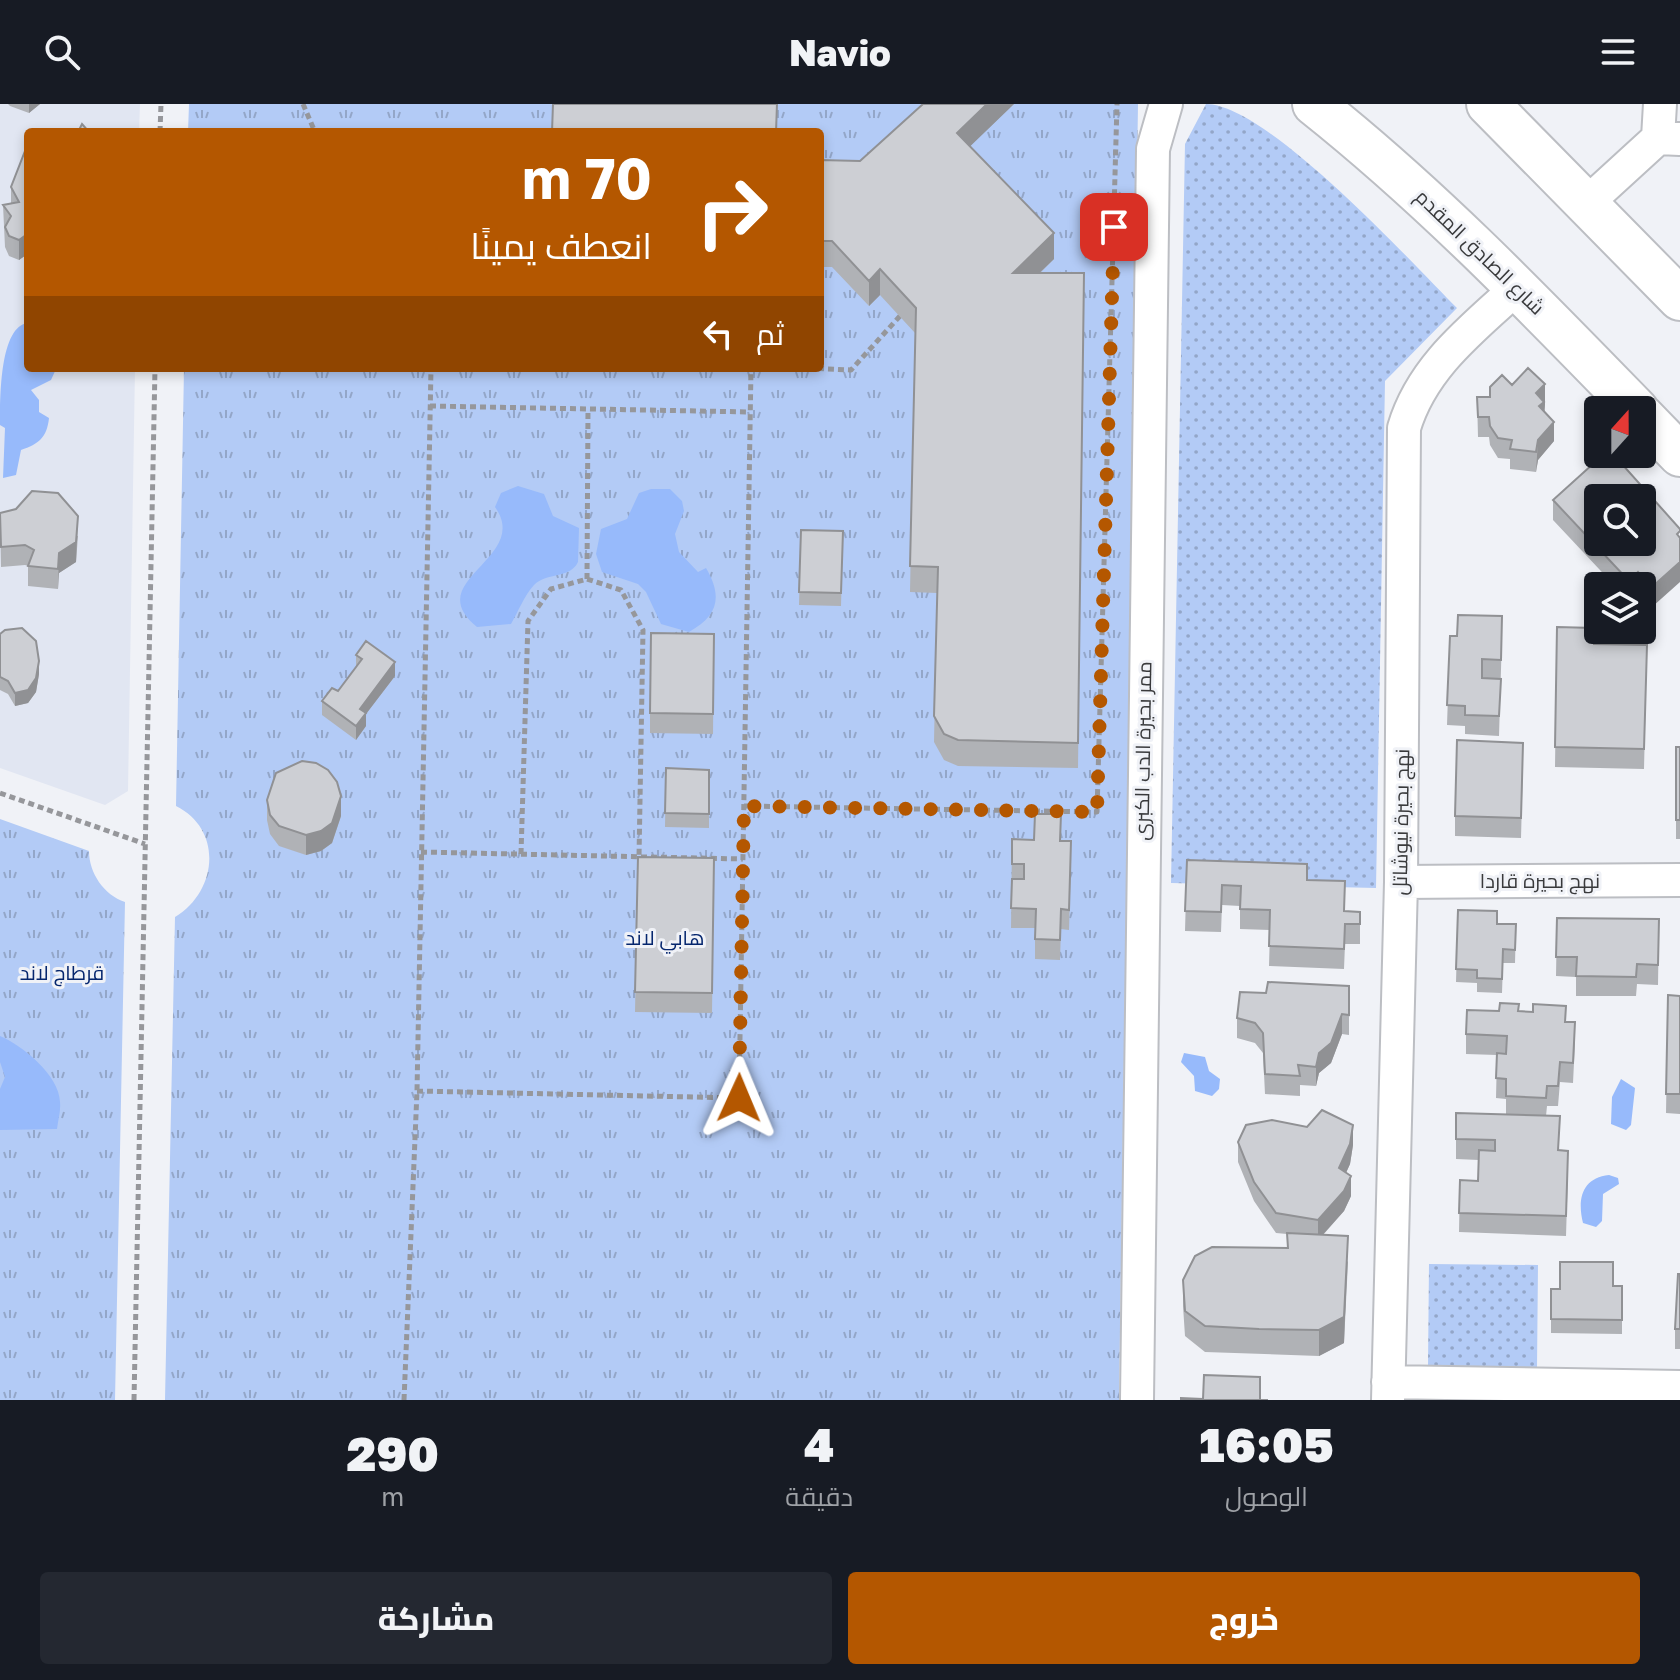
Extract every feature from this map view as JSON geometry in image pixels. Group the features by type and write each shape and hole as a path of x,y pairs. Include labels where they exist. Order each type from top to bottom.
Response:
{"main road":[{"name":"شارع الصادق المقدم","path":"1314,104 1392,166 1518,287 1623,396"},
{"path":"1488,104 1588,202 1680,299"},
{"path":"1656,430 1680,455"}],"street":[{"name":"ممر بحيرة الدب الكبرى","path":"1137,1400 1153,149 1166,104"},
{"path":"1588,202 1669,138 1660,104"},
{"name":"نهج بحيرة نيوشاتل","path":"1388,1391 1401,882 1404,428 1411,404 1451,348 1518,287"},
{"name":"نهج بحيرة قاردا","path":"1401,882 1680,880"},
{"path":"1388,1391 1680,1387"}],"path":[{"path":"160,128 161,104"},
{"path":"303,104 313,128"},
{"path":"744,806 1097,812 1117,104"},
{"path":"824,369 851,370 900,316"},
{"path":"134,1400 155,372"},
{"path":"404,1400 417,1091 431,372"},
{"path":"417,1091 739,1098 751,372"},
{"path":"430,406 750,412"},
{"path":"587,579 588,409"},
{"path":"521,854 528,621 551,589 587,579 621,590 643,630 639,857"},
{"path":"0,793 145,844"},
{"path":"421,852 743,859"}],"shaded area":[{"path":"0,104 140,104 139,128 24,128 24,372 135,372 128,791 105,805 0,768"},
{"path":"24,325 24,372 55,372 51,380 31,390 39,400 39,412 49,418 46,430 41,439 21,450 16,475 3,478 5,428 0,425 1,381 7,349 19,327"},
{"path":"518,486 544,494 553,516 579,528 578,562 570,571 545,578 534,585 511,624 477,627 463,610 461,596 467,582 500,541 502,525 495,507 501,493"},
{"path":"651,489 670,489 682,501 684,511 675,534 679,552 698,572 706,568 715,588 712,612 689,632 661,624 646,592 638,584 602,572 596,554 601,529 627,519 639,493"},
{"path":"0,1036 29,1054 47,1072 60,1102 57,1129 0,1130 0,1089 5,1077 0,1062"},
{"path":"1184,1053 1205,1057 1209,1071 1220,1079 1219,1089 1212,1096 1195,1091 1194,1076 1181,1062"},
{"path":"1621,1079 1635,1088 1631,1125 1626,1130 1611,1124 1612,1097"},
{"path":"1609,1175 1618,1178 1619,1184 1603,1194 1602,1221 1596,1227 1583,1223 1581,1198 1587,1185"}],"green space":[{"name":"هابي لاند","path":"189,104 1138,104 1119,1400 165,1400 175,917 200,892 209,861 208,845 202,830 176,806 184,372 824,372 824,128 188,128"},
{"path":"1206,104 1232,111 1264,129 1300,156 1373,223 1457,308 1385,381 1376,888 1171,883 1185,144"},
{"name":"قرطاج لاند","path":"0,819 89,851 99,882 117,899 125,902 115,1400 0,1400"},
{"path":"1429,1264 1538,1265 1537,1368 1428,1366"}],"building":[{"path":"553,104 777,104 776,128 552,128"},
{"path":"923,104 987,104 957,133 1054,233 1013,273 1084,273 1078,743 958,740 944,734 934,716 938,567 910,566 916,308 880,269 869,281 832,241 824,241 824,160 860,161"},
{"path":"24,154 24,236 19,240 9,236 5,227 11,216 3,205 19,202 11,187"},
{"path":"1528,368 1545,384 1536,393 1544,402 1539,406 1554,422 1538,440 1536,452 1510,449 1512,440 1498,438 1490,426 1489,417 1478,417 1477,397 1490,397 1490,387 1502,375 1512,385"},
{"path":"1588,468 1626,468 1640,484 1584,484 1584,533 1553,500"},
{"path":"32,491 58,493 78,516 76,542 59,553 58,569 28,566 34,550 25,545 1,547 0,513 16,509"},
{"path":"1656,502 1680,529 1677,534 1680,538 1680,562 1656,583 1656,572 1621,572 1606,556 1656,556"},
{"path":"801,530 843,531 841,593 799,592"},
{"path":"1458,615 1502,616 1501,660 1482,659 1482,678 1501,679 1499,716 1465,715 1465,706 1447,705 1450,636 1457,636"},
{"path":"1557,627 1584,628 1584,644 1647,645 1644,749 1555,747"},
{"path":"22,628 36,641 39,661 36,678 28,690 15,693 8,681 0,677 0,634 5,630"},
{"path":"651,633 714,634 713,714 650,713"},
{"path":"366,641 395,662 360,709 366,713 356,726 322,701 332,688 338,691 362,659 356,655"},
{"path":"1457,740 1523,743 1521,818 1455,816"},
{"path":"1676,747 1680,747 1680,820 1676,820"},
{"path":"302,761 316,763 328,770 337,782 341,796 332,823 321,831 306,835 279,826 270,815 267,800 276,773"},
{"path":"666,768 709,770 709,814 665,813"},
{"path":"1035,814 1061,814 1060,841 1071,841 1069,910 1061,909 1060,940 1035,939 1036,909 1011,908 1012,879 1024,879 1024,864 1012,864 1012,839 1034,840"},
{"path":"638,857 714,858 712,993 635,992"},
{"path":"1187,860 1307,864 1307,880 1345,881 1344,911 1360,912 1360,924 1345,924 1344,949 1269,946 1270,910 1240,909 1241,886 1222,885 1221,912 1185,911"},
{"path":"1458,910 1497,911 1497,924 1516,924 1515,950 1503,949 1502,979 1477,978 1477,970 1456,969"},
{"path":"1557,918 1659,919 1658,965 1637,964 1636,977 1576,976 1577,957 1556,957"},
{"path":"1268,982 1349,986 1349,1015 1342,1014 1331,1043 1319,1053 1316,1067 1298,1065 1300,1076 1265,1074 1263,1033 1255,1023 1237,1018 1240,992 1266,993"},
{"path":"1668,995 1680,996 1680,1094 1666,1094"},
{"path":"1500,1003 1519,1004 1518,1011 1533,1012 1533,1004 1566,1006 1565,1022 1575,1022 1573,1063 1560,1062 1558,1086 1547,1086 1546,1098 1506,1096 1506,1079 1496,1078 1497,1053 1506,1054 1507,1036 1466,1034 1467,1010 1499,1011"},
{"path":"1322,1110 1353,1125 1350,1144 1339,1168 1351,1176 1344,1191 1318,1220 1276,1213 1254,1182 1238,1142 1246,1125 1272,1120 1307,1127"},
{"path":"1456,1113 1560,1116 1558,1150 1568,1151 1566,1216 1459,1213 1460,1180 1478,1181 1479,1150 1495,1151 1495,1140 1456,1139"},
{"path":"1287,1233 1348,1236 1344,1317 1319,1330 1259,1329 1205,1326 1185,1311 1183,1280 1195,1256 1212,1247 1288,1248"},
{"path":"1560,1262 1613,1262 1613,1286 1622,1286 1622,1320 1551,1319 1551,1289 1560,1289"},
{"path":"1678,1274 1680,1329 1675,1329"},
{"path":"1204,1375 1260,1377 1260,1400 1181,1400 1203,1399"}],"route":[{"path":"739,1098 744,806 1097,812 1114,227"}]}
